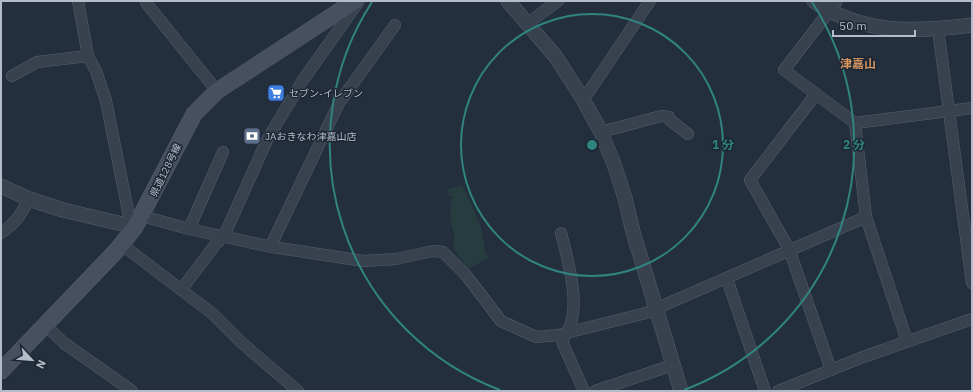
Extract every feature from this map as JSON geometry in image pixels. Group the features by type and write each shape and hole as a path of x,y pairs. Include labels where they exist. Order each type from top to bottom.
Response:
{"main road":[{"name":"県道128号線","path":"1,371 121,244 135,223 192,118 199,108 217,91 356,1"}],"street":[{"path":"78,1 88,56 96,71 106,101 128,211 135,223"},
{"path":"146,1 217,91"},
{"path":"181,290 215,245 224,236 267,140 303,80 360,1"},
{"path":"508,1 556,57 581,96 601,132 614,164 625,198 655,308 681,391"},
{"path":"527,24 558,1"},
{"path":"581,96 588,93 650,1"},
{"path":"814,1 833,6 848,20 876,27 906,30 938,29 972,25"},
{"path":"833,6 784,70 855,123 972,108"},
{"path":"272,247 276,234 339,103 395,25"},
{"path":"938,29 972,283"},
{"path":"12,76 37,62 88,56"},
{"path":"816,94 750,180 789,249 831,370"},
{"path":"601,132 661,116 669,117 670,120 688,134"},
{"path":"855,123 866,217 907,341"},
{"path":"189,229 223,152"},
{"path":"1,186 29,199 63,210 135,223 189,229 272,247 373,262 433,251 443,252 466,275 501,321 536,337 568,334 646,313 666,302 727,278 789,249 866,217"},
{"path":"1,233 11,226 22,212 29,199"},
{"path":"561,233 569,266 574,299 572,319 568,334 562,339 562,344 584,391"},
{"path":"121,244 213,314 242,343 298,391"},
{"path":"727,278 765,391"},
{"path":"778,391 907,341 972,319"},
{"path":"45,325 64,343 132,391"},
{"path":"595,391 673,365"}],"green space":[{"path":"462,185 479,222 485,251 488,258 468,269 453,248 455,239 450,218 452,196 448,196 449,189"}],"place":[{"name":"セブン-イレブン","path":"276,93"},
{"name":"JAおきなわ津嘉山店","path":"252,136"}],"district":[{"name":"津嘉山","path":"858,64"}]}
